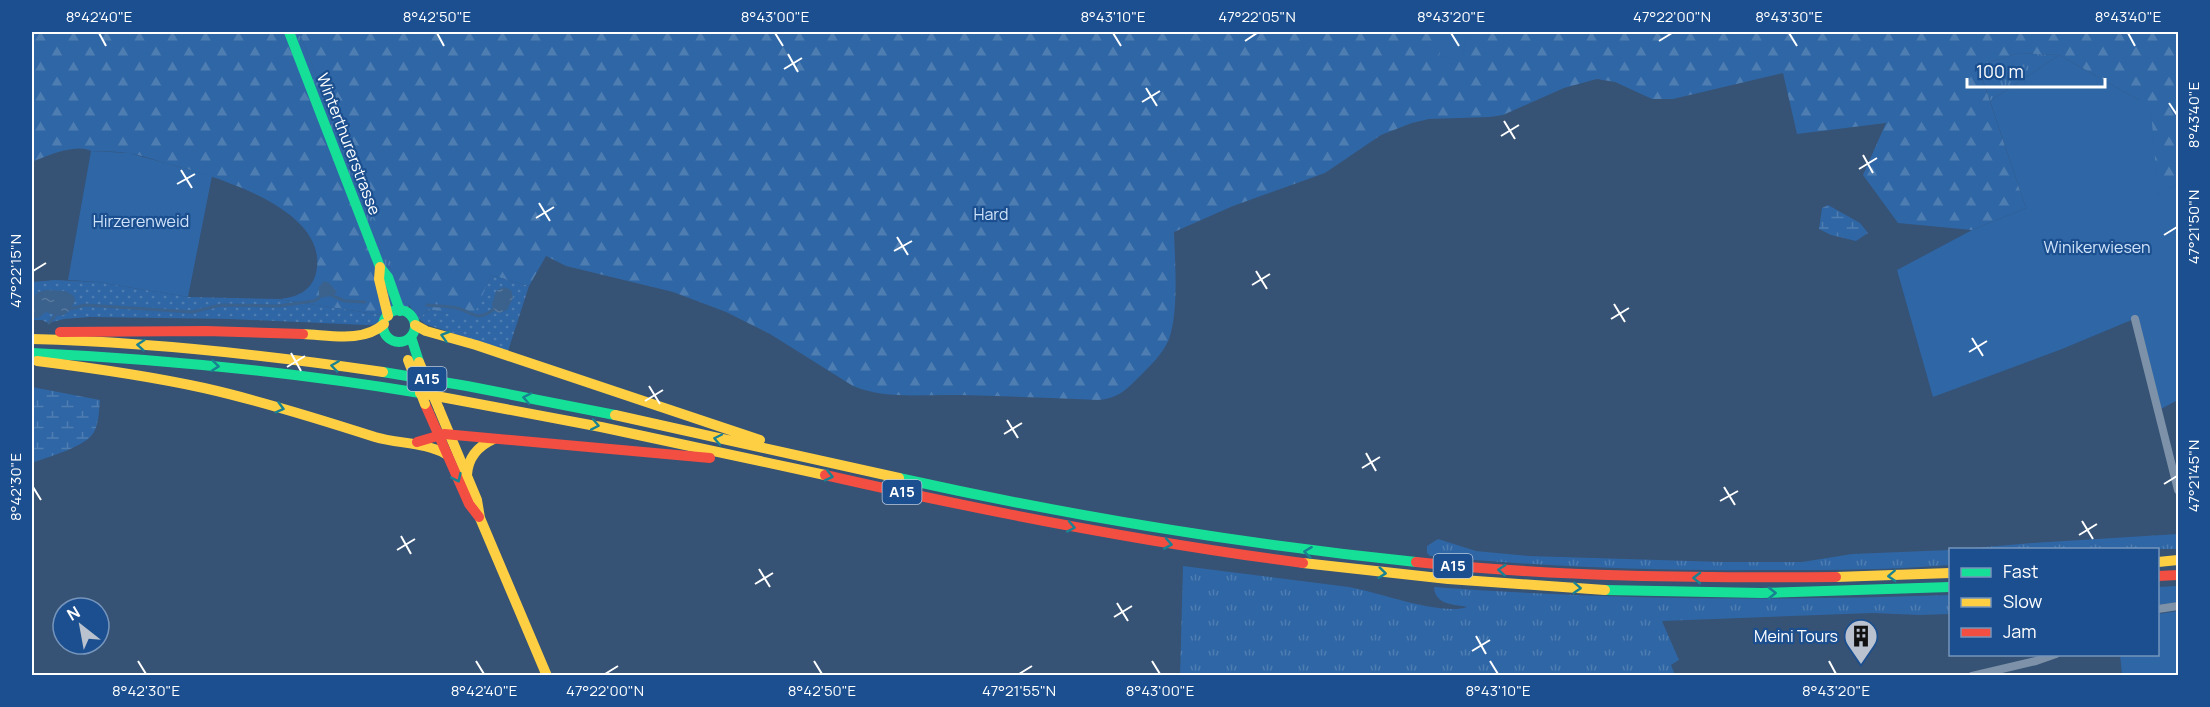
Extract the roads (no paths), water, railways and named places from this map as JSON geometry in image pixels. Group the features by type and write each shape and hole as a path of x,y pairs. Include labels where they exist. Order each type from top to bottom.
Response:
{"main road":[{"name":"Winterthurerstrasse","path":"289,32 380,267 388,277 400,311 408,314 415,325"},
{"name":"Winterthurerstrasse","path":"380,267 387,336 399,342 413,361 439,409 477,500 480,518 547,675"},
{"path":"32,333 106,330 362,336 375,332 386,320 400,311"},
{"path":"399,342 411,337 415,325 426,331 476,345 700,419 816,460"},
{"name":"Winterthurerstrasse","path":"411,337 413,361 425,404 469,504 480,518"},
{"name":"A15","path":"32,339 203,351 399,374 544,401 1116,522 1247,543 1401,562 1524,572 1643,577 1761,578 1949,573"},
{"name":"A15","path":"32,353 196,364 398,389 547,416 938,500 1111,534 1203,550 1374,573 1516,585 1651,592 1775,593 1949,587"},
{"path":"32,360 132,374 203,388 283,408 384,439 436,448 446,454"},
{"path":"415,443 438,436 451,435 772,463"},
{"path":"467,475 467,465 475,452 496,439"},
{"path":"2159,562 2178,560"},
{"path":"2159,576 2178,574"}],"street":[{"path":"2135,319 2178,490"},
{"path":"2159,609 2178,606"},
{"path":"1972,675 2036,662 2051,656"}],"water":[{"path":"324,281 337,292 332,296 319,298 319,287"},
{"path":"504,287 511,290 513,298 507,310 499,313 493,310 492,304 496,291"},
{"path":"66,291 74,296 75,301 64,315 46,312 38,318 32,318 32,298 38,292"}],"waterway":[{"path":"333,296 345,301 365,302"},
{"path":"70,309 85,305 192,312 221,305 278,306 314,301 319,298"},
{"path":"427,305 457,308 481,316 493,310"},
{"path":"49,323 55,316"}],"place":[{"name":"Meini Tours","path":"1861,665"}],"park label":[{"name":"Hard","path":"991,214"},
{"name":"Hirzerenweid","path":"141,221"},
{"name":"Winikerwiesen","path":"2097,247"}]}
